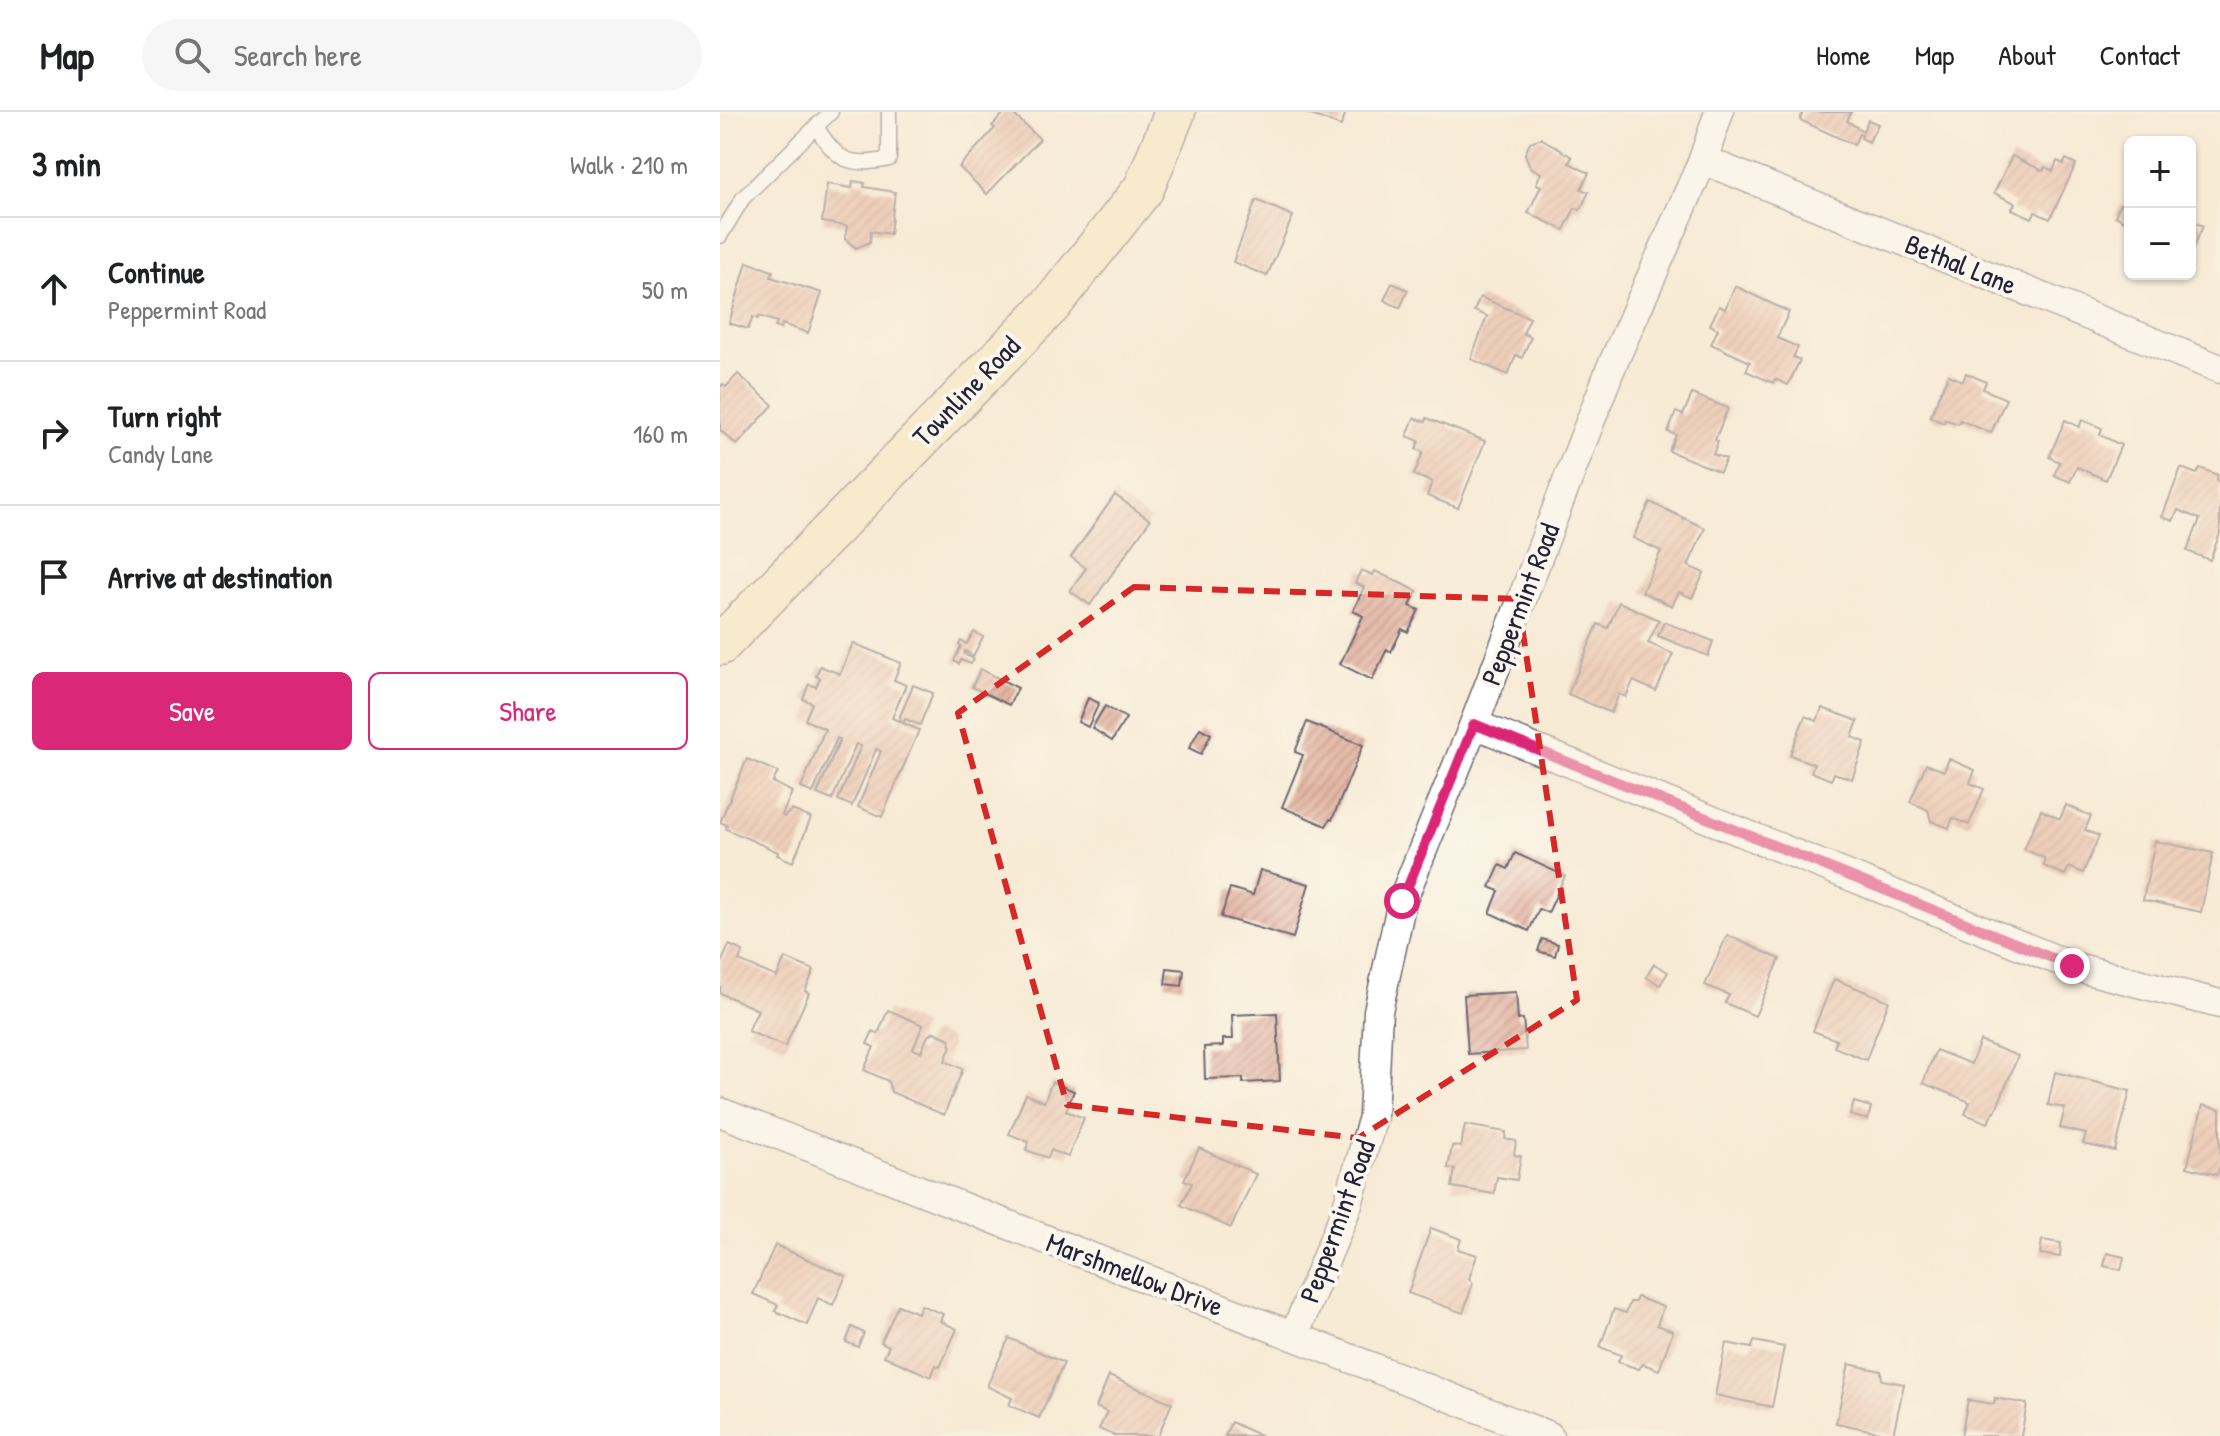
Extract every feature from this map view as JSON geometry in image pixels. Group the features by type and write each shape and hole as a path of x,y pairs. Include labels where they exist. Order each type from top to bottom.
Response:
{"main road":[{"name":"Townline Road","path":"720,645 1052,304 1144,188 1175,112"}],"street":[{"name":"Peppermint Road","path":"1294,1336 1347,1207 1373,1117 1378,1011 1402,901 1474,724 1610,370 1703,160 1719,112"},
{"name":"Bethal Lane","path":"1703,160 2220,369"},
{"path":"1474,724 2072,966 2220,1004"},
{"name":"Marshmellow Drive","path":"720,1112 1549,1436"}],"lane":[{"path":"720,236 743,198 831,112"},
{"path":"816,126 829,149 844,160 867,164 889,159 889,112"}],"highlighted area":[{"path":"1134,587 1518,599 1577,1000 1358,1138 1067,1105 958,713"}],"building":[{"path":"1005,112 1011,112 1040,139 987,194 959,167 995,128 992,126"},
{"path":"1303,112 1346,112 1341,126"},
{"path":"1803,112 1851,112 1847,121 1863,131 1868,120 1878,124 1869,142 1859,134 1854,145 1800,120"},
{"path":"1541,138 1572,157 1569,163 1589,173 1581,189 1589,192 1580,210 1575,208 1564,230 1528,213 1541,186 1536,184 1541,173 1530,167 1525,154 1530,142"},
{"path":"2012,156 2043,171 2045,167 2053,171 2057,161 2064,164 2066,159 2076,164 2050,219 2035,212 2032,218 2012,209 2015,203 1994,193"},
{"path":"853,181 865,183 864,187 895,192 890,234 871,231 870,242 856,248 845,239 847,226 822,222 827,184 852,188"},
{"path":"1256,200 1293,216 1267,276 1233,262"},
{"path":"2120,204 2124,206 2124,221 2115,216"},
{"path":"2196,223 2203,226 2196,242"},
{"path":"747,262 773,271 771,277 822,293 808,333 782,324 781,329 775,327 777,322 759,316 758,319 753,317 748,329 729,323"},
{"path":"1392,283 1408,290 1400,308 1384,300"},
{"path":"1735,286 1789,312 1777,338 1798,347 1793,357 1800,360 1788,385 1775,379 1773,383 1746,371 1750,362 1711,344 1718,329 1710,325 1719,306 1725,309"},
{"path":"1480,297 1530,318 1523,333 1531,337 1522,358 1516,355 1508,375 1471,359 1487,316 1474,311"},
{"path":"1966,373 1986,382 1983,389 2006,399 1991,433 1960,420 1958,424 1945,419 1944,423 1930,417 1948,375 1963,381"},
{"path":"738,374 773,405 737,445 720,430 720,387 723,384 726,387"},
{"path":"1692,394 1728,408 1715,440 1718,441 1713,454 1726,459 1720,472 1669,451 1676,435 1668,432 1676,412 1683,415"},
{"path":"1414,418 1426,422 1427,418 1485,441 1458,508 1427,496 1432,482 1414,475 1423,452 1416,449 1419,441 1407,436"},
{"path":"2065,420 2079,427 2082,420 2102,428 2100,435 2121,445 2106,480 2077,467 2070,482 2054,475 2060,462 2049,457"},
{"path":"2181,468 2197,474 2200,468 2218,475 2220,533 2210,560 2187,551 2200,519 2178,510 2173,521 2162,517"},
{"path":"1115,495 1150,520 1090,605 1070,591 1086,568 1071,557"},
{"path":"1650,502 1705,528 1688,566 1704,573 1692,598 1679,592 1672,606 1642,592 1661,551 1633,538"},
{"path":"1361,570 1373,575 1375,571 1417,591 1410,606 1419,610 1408,632 1402,629 1391,652 1387,649 1372,680 1340,664 1363,616 1353,611 1364,587 1355,583"},
{"path":"1619,602 1659,620 1648,643 1673,654 1656,691 1633,681 1626,697 1619,694 1611,713 1568,694 1598,624 1608,628"},
{"path":"1664,622 1713,641 1708,656 1658,636"},
{"path":"974,632 983,637 973,656 965,651 964,654 974,659 971,664 961,660 959,664 954,661 959,645 961,641 967,644"},
{"path":"853,643 901,663 894,680 906,685 892,718 901,722 900,716 913,685 933,693 920,725 905,719 903,723 919,730 882,817 858,807 881,751 876,749 852,806 838,800 861,746 856,744 832,800 817,794 840,739 837,738 813,793 801,788 825,729 805,720 812,703 803,699 809,684 816,687 820,666 840,674"},
{"path":"980,669 1018,688 1009,705 972,687"},
{"path":"1088,698 1099,703 1088,727 1078,722"},
{"path":"1105,706 1126,718 1112,741 1092,728"},
{"path":"1822,708 1858,721 1852,737 1865,742 1852,779 1834,773 1831,780 1811,772 1814,764 1790,755 1805,716 1817,721"},
{"path":"1307,722 1363,745 1332,820 1326,826 1282,807 1303,755 1295,752"},
{"path":"1200,728 1211,734 1201,754 1189,748"},
{"path":"747,759 778,772 773,782 792,792 782,815 784,817 792,810 811,818 793,862 726,829 727,825 720,822"},
{"path":"1949,759 1975,770 1970,783 1984,789 1969,825 1953,818 1949,828 1931,821 1928,810 1910,802 1926,764 1944,771"},
{"path":"2066,805 2091,816 2085,830 2099,836 2083,873 2069,867 2065,875 2044,866 2044,858 2024,849 2041,810 2060,819"},
{"path":"2155,841 2213,853 2201,912 2143,900"},
{"path":"1515,853 1565,876 1548,913 1539,909 1529,931 1490,913 1499,891 1490,887 1500,865 1508,869"},
{"path":"1260,870 1309,884 1293,938 1221,917 1230,888 1253,895"},
{"path":"1727,935 1780,959 1755,1016 1725,1003 1729,995 1705,985"},
{"path":"1542,939 1558,944 1555,956 1538,951"},
{"path":"729,945 743,951 739,961 777,977 785,958 814,970 805,991 809,993 785,1047 748,1031 758,1010 720,993 720,966"},
{"path":"1654,964 1668,972 1660,985 1646,977"},
{"path":"1167,968 1184,970 1182,986 1165,984"},
{"path":"1834,979 1889,1001 1866,1060 1834,1047 1837,1040 1813,1031"},
{"path":"1516,992 1518,1020 1523,1019 1526,1050 1468,1054 1464,995"},
{"path":"888,1010 923,1025 913,1049 921,1052 928,1036 934,1032 950,1039 951,1046 945,1061 963,1069 944,1115 891,1092 888,1081 864,1070 874,1047 867,1044 873,1031 878,1034"},
{"path":"1277,1013 1280,1081 1243,1083 1243,1078 1205,1079 1204,1047 1223,1046 1223,1039 1233,1039 1232,1015"},
{"path":"1980,1041 2018,1056 1988,1123 1965,1114 1970,1102 1923,1083 1936,1050 1971,1064"},
{"path":"2055,1072 2130,1091 2115,1151 2083,1144 2086,1134 2060,1128 2065,1108 2048,1105"},
{"path":"1052,1082 1074,1091 1066,1111 1084,1118 1068,1157 1051,1150 1048,1158 1026,1150 1029,1142 1009,1134 1026,1094 1044,1102"},
{"path":"1854,1102 1871,1107 1868,1120 1850,1115"},
{"path":"2203,1105 2220,1109 2220,1165 2217,1175 2187,1167"},
{"path":"1465,1125 1506,1132 1505,1139 1516,1141 1514,1155 1521,1156 1517,1180 1497,1177 1494,1194 1452,1187 1455,1169 1448,1168 1452,1146 1461,1147"},
{"path":"1199,1148 1256,1174 1231,1228 1181,1205 1192,1183 1184,1180"},
{"path":"1431,1228 1461,1239 1458,1249 1477,1255 1469,1279 1473,1283 1463,1313 1408,1293"},
{"path":"2042,1240 2061,1243 2060,1257 2040,1254"},
{"path":"775,1245 846,1276 833,1305 818,1298 807,1325 775,1311 778,1305 753,1294"},
{"path":"2107,1253 2124,1257 2121,1270 2104,1266"},
{"path":"1637,1297 1663,1307 1657,1325 1673,1331 1659,1370 1643,1364 1639,1369 1618,1362 1621,1355 1600,1347 1614,1309 1626,1313 1630,1302 1635,1302"},
{"path":"898,1305 918,1313 921,1305 943,1314 940,1321 957,1329 940,1367 936,1365 931,1377 884,1356 889,1346 881,1342"},
{"path":"852,1327 864,1333 858,1347 846,1342"},
{"path":"1009,1338 1064,1363 1039,1418 1009,1405 1012,1398 987,1386"},
{"path":"1754,1341 1784,1347 1772,1407 1715,1395 1726,1343 1752,1348"},
{"path":"1849,1364 1881,1371 1882,1380 1904,1384 1893,1435 1836,1423"},
{"path":"1109,1376 1172,1403 1158,1436 1115,1436 1099,1429 1107,1412 1096,1407"},
{"path":"1995,1398 2027,1404 2021,1436 1961,1436 1968,1400 1994,1404"},
{"path":"1231,1422 1261,1436 1225,1436"}],"route":[{"path":"1402,901 1474,724 2072,966"}]}
